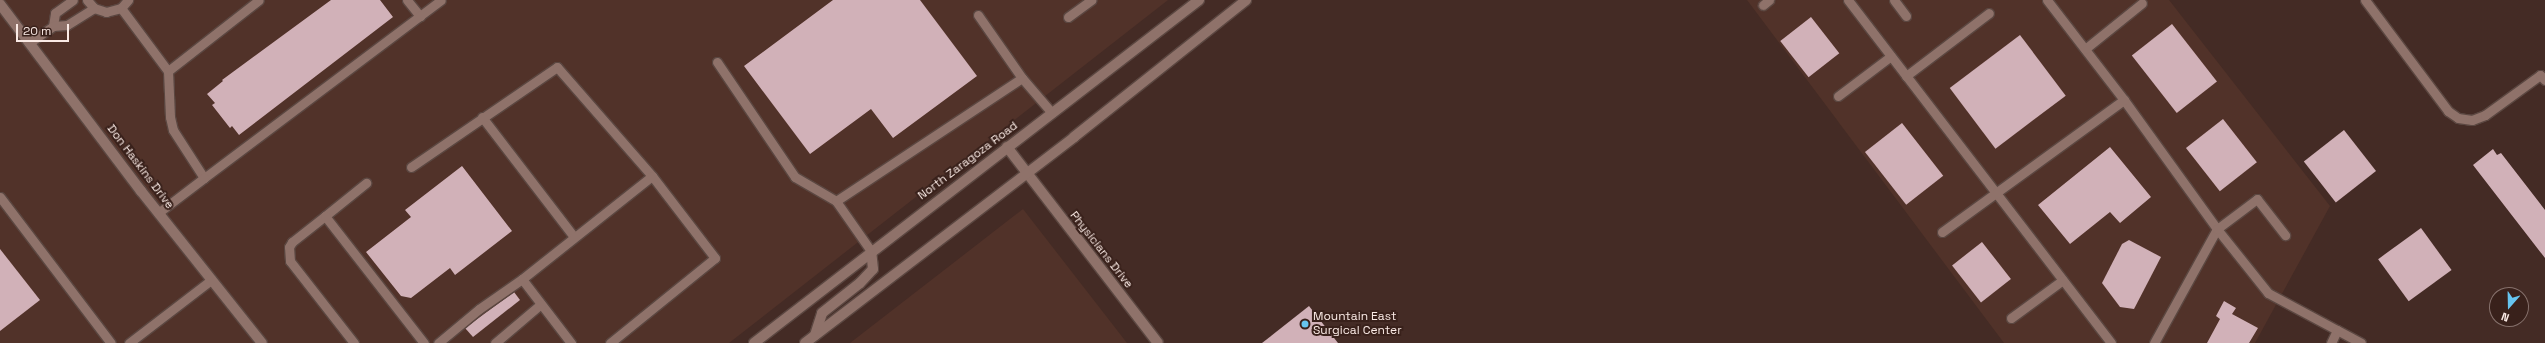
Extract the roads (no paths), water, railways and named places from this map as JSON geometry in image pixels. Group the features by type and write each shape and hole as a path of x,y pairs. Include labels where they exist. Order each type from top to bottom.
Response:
{"main road":[{"name":"North Zaragoza Road","path":"754,343 871,251 1199,0"},
{"path":"804,343 1024,172 1074,137 1246,0"},
{"name":"Don Haskins Drive","path":"0,4 158,213 262,343"},
{"name":"Physicians Drive","path":"1007,147 1024,172 1158,343"},
{"path":"815,335 822,313 860,283 873,269 871,251"}],"lane":[{"path":"52,26 55,13 73,0"},
{"path":"87,0 94,8 106,12 121,8 128,0"},
{"path":"168,71 259,0"},
{"path":"407,0 420,16"},
{"path":"158,213 441,0"},
{"path":"1068,17 1091,0"},
{"path":"1848,0 2111,343"},
{"path":"1894,0 1906,16"},
{"path":"2046,0 2124,100 2217,229 2268,293 2361,343"},
{"path":"2365,0 2448,111 2458,118 2472,120 2485,115 2540,75 2545,80"},
{"path":"2085,50 2142,3"},
{"path":"29,43 52,26 67,25 94,8"},
{"path":"121,8 168,71 170,117 173,130 204,178"},
{"path":"1906,76 1989,13"},
{"path":"978,15 1022,78 1052,113"},
{"path":"1838,96 1891,56"},
{"path":"717,62 795,177 836,201 871,251"},
{"path":"411,167 557,67 652,176 715,258 610,343"},
{"path":"836,201 1022,78"},
{"path":"1942,232 1997,194 2124,100"},
{"path":"482,118 574,237"},
{"path":"438,343 479,309 522,279 652,176"},
{"path":"354,343 290,261 289,247 292,242 366,183"},
{"path":"0,197 111,343"},
{"path":"2154,343 2217,229 2257,199 2285,235"},
{"path":"325,216 424,343"},
{"path":"522,279 571,343"},
{"path":"129,343 211,280"},
{"path":"2011,318 2063,280"},
{"path":"495,343 541,304"},
{"path":"2331,343 2337,330"}],"place":[{"name":"Mountain East Surgical Center","path":"1305,324"}]}
